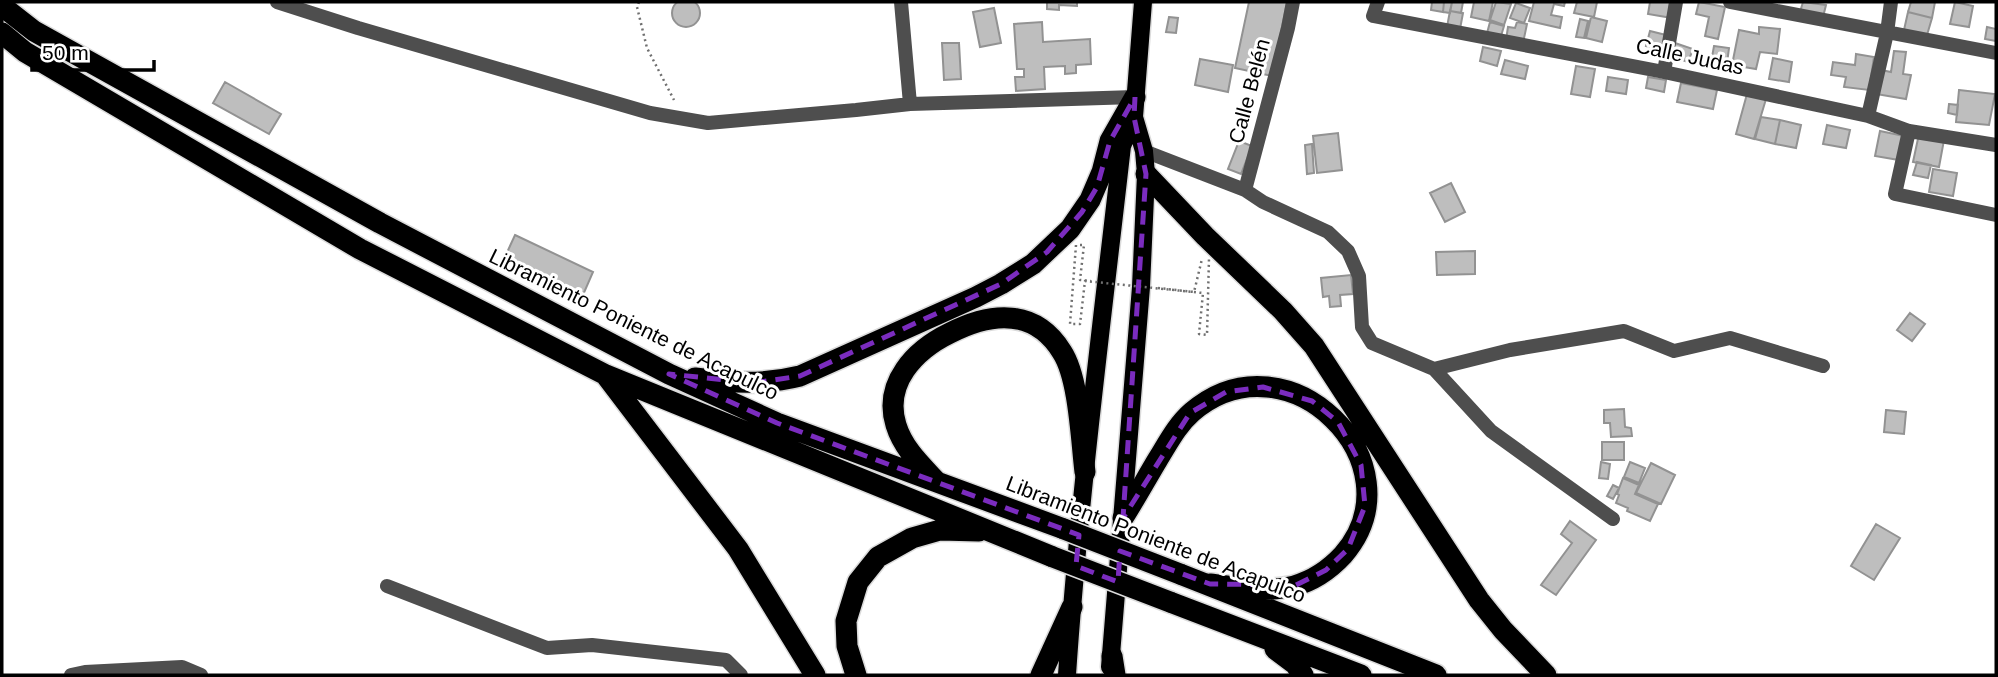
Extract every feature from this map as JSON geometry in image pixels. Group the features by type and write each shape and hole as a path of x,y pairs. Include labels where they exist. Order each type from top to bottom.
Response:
{"highway":[{"name":"Libramiento Poniente de Acapulco","path":"2,6 34,31 380,223 669,374 777,423 1210,584 1436,675"},
{"path":"2,33 25,52 360,249 606,375 1053,557 1362,675"},
{"path":"669,374 752,383 792,378 831,363 1001,285 1047,252 1070,229 1097,187 1110,141 1134,107"},
{"path":"1146,174 1205,236 1283,311 1314,346 1479,600 1546,675"},
{"path":"940,485 915,458 898,433 893,410 897,383 910,362 929,345 963,326 993,317 1011,317 1036,325 1056,342 1063,353 1073,380 1085,472"},
{"path":"606,375 738,549 815,675"},
{"path":"1123,519 1177,428 1190,413 1207,401 1226,392 1245,388 1278,388 1312,401 1326,411 1349,437 1364,476 1365,498 1361,523 1348,549 1326,570 1297,585 1266,589 1210,584"},
{"path":"856,675 847,646 846,621 858,582 878,557 912,538 940,530 993,532"},
{"path":"1041,675 1072,607"},
{"path":"1250,632 1295,664 1303,675"}],"main road":[{"path":"1067,675 1085,472 1122,146 1134,107 1143,2"},
{"path":"1112,669 1141,287 1146,174 1134,107"}],"street":[{"path":"277,2 650,113 708,123 910,104 1134,107"},
{"path":"901,2 910,104"},
{"name":"Calle Belén","path":"1245,191 1293,2"},
{"path":"1664,72 1676,2"},
{"path":"1730,2 1996,54"},
{"path":"1868,116 1887,33 1891,2"},
{"name":"Calle Judas","path":"1376,9 1868,116 1909,131 1996,145"},
{"path":"1909,131 1895,194 1996,215"},
{"path":"1144,151 1245,191 1328,232 1348,251 1359,276 1362,327 1372,343 1434,369 1491,431 1613,519"},
{"path":"1434,369 1510,350 1624,331 1674,351 1730,338 1823,366"},
{"path":"387,586 547,648 592,645 726,660 741,675"},
{"path":"71,675 182,667 201,675"}],"path":[{"path":"639,2 637,7 647,48 683,119"},
{"path":"1107,283 1080,280 1084,245 1076,245 1070,324 1080,324 1085,281 1203,293 1199,334 1207,335 1209,258 1203,258 1194,292 1141,287"}],"highlighted area":[{"path":"1135,97 1134,117 1146,174 1123,518 1190,413 1226,392 1263,387 1312,401 1338,422 1361,465 1365,506 1348,549 1326,570 1296,585 1210,584 1120,551 1118,582 1076,566 1079,535 777,423 669,374 753,383 800,376 1001,284 1047,252 1082,212 1097,187 1110,141"}],"building":[{"path":"686,-1 696,3 700,13 696,23 686,27 676,23 672,13 676,3"},
{"path":"1047,2 1077,2 1077,6 1059,5 1059,10 1047,9"},
{"path":"1249,2 1287,2 1272,76 1235,68"},
{"path":"1432,2 1444,2 1443,12 1431,10"},
{"path":"1444,2 1452,2 1450,13 1443,12"},
{"path":"1452,2 1463,2 1461,13 1450,11"},
{"path":"1474,2 1493,2 1489,21 1471,17"},
{"path":"1496,2 1511,4 1504,25 1490,20"},
{"path":"1534,2 1565,2 1564,6 1554,4 1551,15 1562,17 1560,28 1529,21"},
{"path":"1577,2 1597,2 1594,17 1574,13"},
{"path":"1650,2 1675,2 1672,18 1648,14"},
{"path":"1699,2 1725,7 1718,39 1705,36 1709,17 1696,14"},
{"path":"1803,2 1826,5 1823,17 1800,12"},
{"path":"1911,2 1935,2 1932,18 1908,12"},
{"path":"1955,2 1973,6 1969,27 1950,24"},
{"path":"1516,3 1530,8 1524,23 1510,18"},
{"path":"994,8 1001,43 980,47 973,12"},
{"path":"1450,11 1463,13 1460,29 1447,27"},
{"path":"1908,12 1932,18 1927,35 1904,30"},
{"path":"1169,17 1178,18 1176,33 1166,32"},
{"path":"1591,17 1607,21 1602,42 1586,38"},
{"path":"1580,19 1588,21 1584,38 1576,37"},
{"path":"1042,22 1043,42 1090,39 1091,64 1076,65 1076,73 1065,74 1065,66 1044,67 1045,89 1016,91 1015,77 1024,77 1024,69 1017,69 1014,24"},
{"path":"1490,22 1504,26 1501,36 1486,37"},
{"path":"1517,22 1527,24 1523,43 1506,40 1508,27 1515,28"},
{"path":"1759,27 1780,29 1777,54 1760,52 1756,69 1732,65 1739,30 1759,34"},
{"path":"1987,27 1996,29 1996,41 1985,39"},
{"path":"1650,31 1670,36 1666,52 1646,46"},
{"path":"942,43 959,43 961,79 944,80"},
{"path":"1675,43 1693,49 1688,62 1670,56"},
{"path":"1714,46 1729,48 1726,71 1710,68"},
{"path":"1483,47 1501,51 1497,66 1480,61"},
{"path":"1894,51 1906,52 1903,74 1911,75 1906,99 1876,94 1881,70 1891,72"},
{"path":"1856,54 1874,57 1869,90 1844,87 1846,77 1831,75 1833,62 1855,65"},
{"path":"1773,58 1792,62 1789,82 1769,79"},
{"path":"1200,59 1233,65 1228,92 1195,85"},
{"path":"1505,60 1528,66 1525,79 1501,74"},
{"path":"1576,66 1595,69 1590,97 1571,94"},
{"path":"1608,77 1628,80 1626,94 1606,91"},
{"path":"1648,77 1666,80 1664,92 1646,88"},
{"path":"225,82 281,114 269,134 213,103"},
{"path":"1681,83 1717,90 1713,109 1677,102"},
{"path":"1959,90 1995,94 1989,125 1956,122"},
{"path":"1747,94 1766,99 1754,139 1736,134"},
{"path":"1949,104 1958,105 1957,115 1948,113"},
{"path":"1761,117 1780,120 1775,144 1755,139"},
{"path":"1780,120 1801,125 1796,148 1775,144"},
{"path":"1827,125 1850,130 1846,148 1823,144"},
{"path":"1880,131 1904,136 1899,160 1875,156"},
{"path":"1338,133 1342,170 1317,173 1313,136"},
{"path":"1919,134 1944,140 1939,167 1913,162"},
{"path":"1239,141 1252,146 1241,174 1228,169"},
{"path":"1312,144 1314,173 1307,174 1305,145"},
{"path":"1917,162 1931,165 1928,178 1913,175"},
{"path":"1933,169 1957,173 1953,196 1929,192"},
{"path":"1451,183 1465,212 1445,222 1430,193"},
{"path":"515,235 593,272 583,295 504,259"},
{"path":"1475,251 1475,274 1437,275 1436,252"},
{"path":"1351,275 1353,294 1340,295 1341,306 1330,307 1329,296 1323,297 1321,278"},
{"path":"1910,313 1925,324 1912,341 1897,330"},
{"path":"1624,409 1625,427 1631,428 1632,436 1611,437 1610,423 1604,423 1604,410"},
{"path":"1886,410 1906,412 1904,434 1884,432"},
{"path":"1602,442 1624,442 1624,460 1602,460"},
{"path":"1601,462 1610,464 1608,479 1599,478"},
{"path":"1630,462 1645,468 1639,483 1624,477"},
{"path":"1651,463 1675,475 1661,504 1636,493"},
{"path":"1623,478 1639,485 1635,494 1658,504 1650,521 1616,503"},
{"path":"1613,485 1619,488 1613,499 1607,496"},
{"path":"1570,521 1596,540 1556,595 1541,585 1572,543 1561,534"},
{"path":"1876,524 1900,538 1874,580 1851,566"}]}
